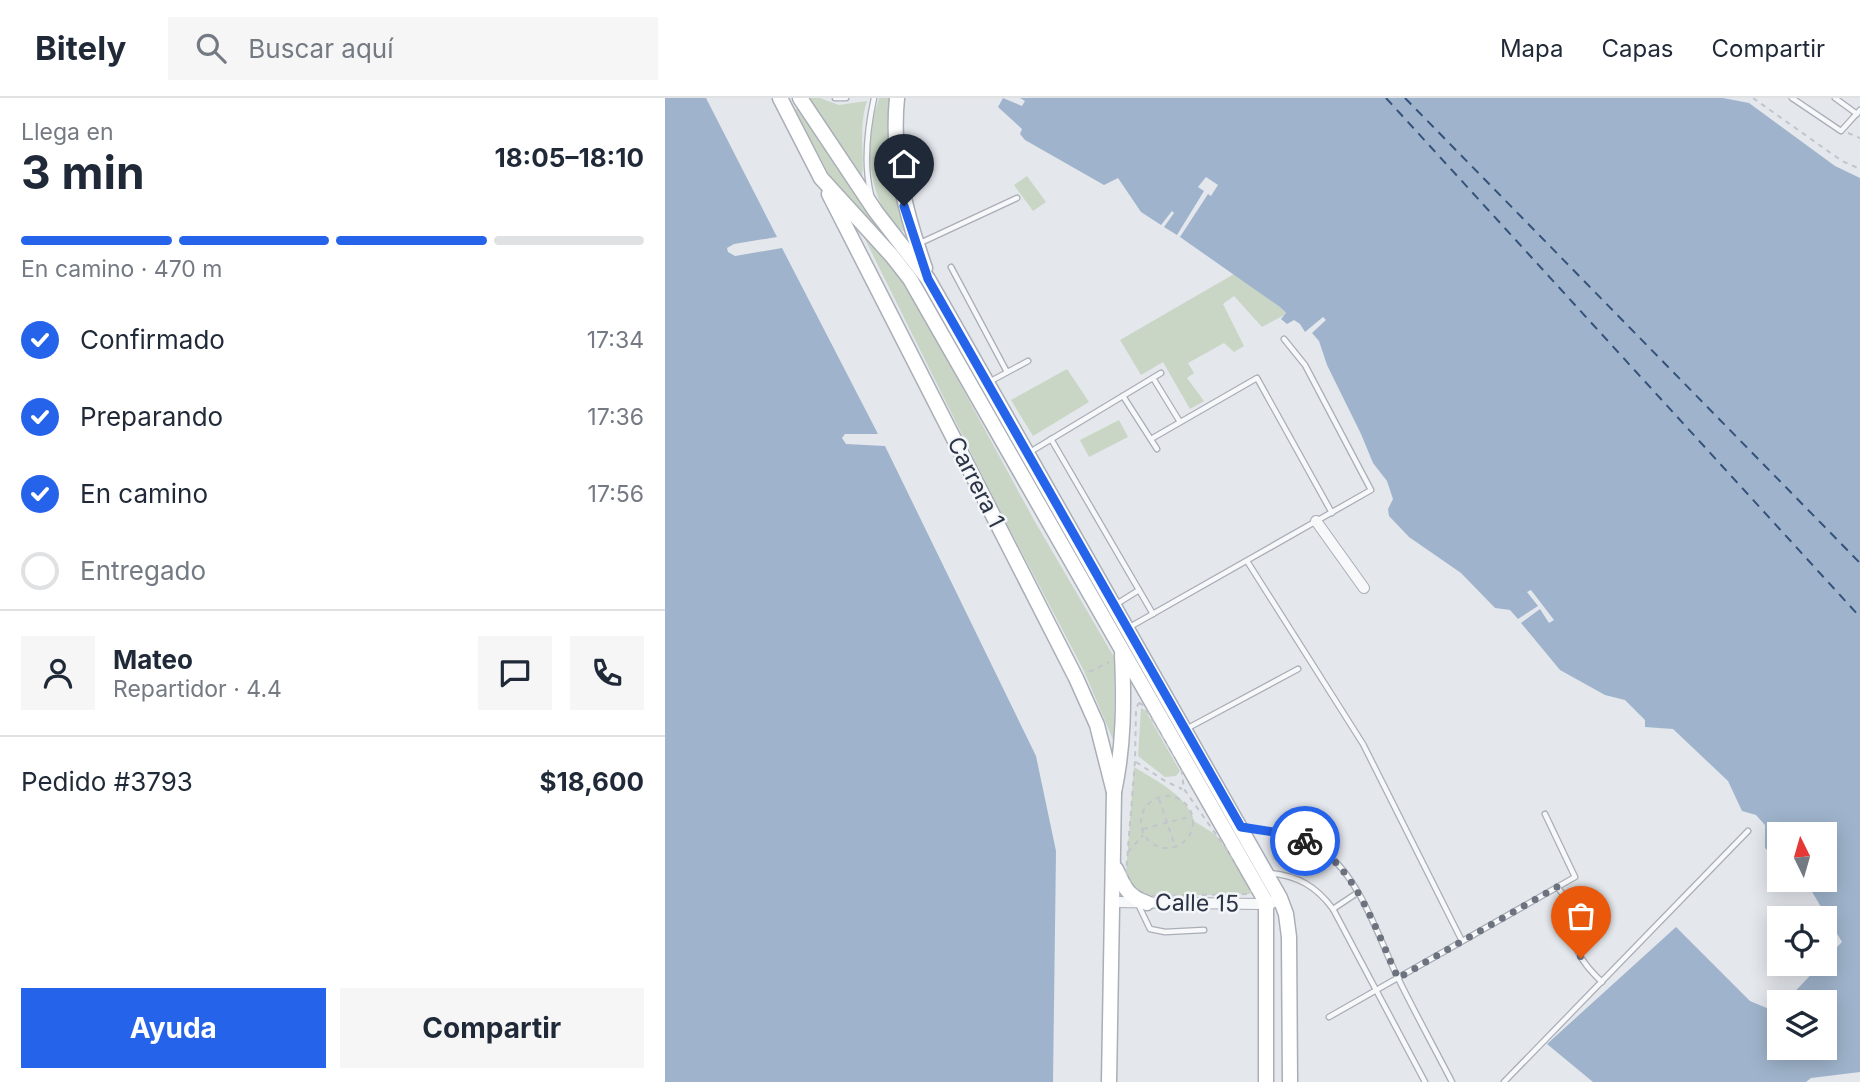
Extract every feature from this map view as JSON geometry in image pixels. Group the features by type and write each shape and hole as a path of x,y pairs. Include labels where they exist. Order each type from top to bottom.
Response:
{"main road":[{"name":"Carrera 1","path":"780,98 1076,678 1097,725 1114,792"},
{"path":"800,98 876,212 928,279 1266,873 1273,900 1266,1082"},
{"path":"897,101 894,133 904,250 910,279 949,344 1119,654 1273,900 1286,914 1289,936 1290,1082"},
{"path":"821,178 904,250"},
{"name":"Carrera 1","path":"1109,1082 1114,792 1121,761 1124,701 1119,654 1128,629"},
{"path":"1114,865 1125,891 1142,903"}],"street":[{"path":"1316,521 1364,588"},
{"name":"Calle 15","path":"1113,902 1273,900"}],"lane":[{"path":"835,98 846,98"},
{"path":"874,98 867,143 867,170 876,212"},
{"path":"1792,98 1841,131 1858,112 1835,98"},
{"path":"904,250 1017,198"},
{"path":"951,267 1007,372"},
{"path":"1128,629 1371,490 1305,365 1284,339"},
{"path":"987,383 1028,361"},
{"path":"1028,453 1161,373"},
{"path":"1153,378 1179,422"},
{"path":"1151,439 1257,378 1332,513"},
{"path":"1123,396 1157,449"},
{"path":"1051,439 1153,614"},
{"path":"1247,561 1363,744 1462,941"},
{"path":"1115,605 1139,590"},
{"path":"1186,730 1298,669"},
{"path":"1329,1017 1575,877 1545,814"},
{"path":"1241,827 1280,833 1315,845 1345,872 1449,1081"},
{"path":"1504,1082 1748,831"},
{"path":"1266,873 1297,878 1316,890 1333,909 1425,1082"},
{"path":"1557,887 1570,906 1572,936 1576,949 1602,982"},
{"path":"1333,909 1356,893"},
{"path":"1142,903 1150,929 1165,933 1204,930"}],"path":[{"path":"1753,98 1842,161 1860,169"},
{"path":"1841,131 1860,138"},
{"path":"1076,678 1119,654"},
{"path":"1139,703 1143,705 1181,766 1184,789 1253,887 1250,894 1146,896 1132,887 1126,873 1135,761 1136,708 1139,703"},
{"path":"1135,761 1165,781 1184,789"},
{"path":"1169,796 1182,800 1193,816 1189,836 1175,847 1159,847 1149,841 1143,832 1143,811 1149,803 1158,798 1169,796"},
{"path":"1158,798 1175,847"},
{"path":"1128,852 1143,832 1167,822 1193,816"}],"green space":[{"path":"808,98 820,98 839,105 867,101 862,130 862,178"},
{"path":"879,98 890,98 887,133 890,167 907,233 888,217 872,177 870,136"},
{"path":"795,109 800,109 823,147 895,249 835,186"},
{"path":"1027,176 1046,202 1033,211 1014,185"},
{"path":"863,235 904,281 1034,520 1114,657 1114,742 1084,671 997,505"},
{"path":"1234,274 1286,314 1262,327 1234,296 1223,304 1244,346 1234,352 1224,343 1188,363 1194,373 1187,378 1204,401 1190,409 1163,362 1141,375 1120,340"},
{"path":"1067,369 1089,402 1033,436 1011,400"},
{"path":"1119,420 1128,437 1089,457 1080,440"},
{"path":"1141,708 1145,710 1180,771 1176,776 1165,777 1138,756"},
{"path":"1134,767 1170,790 1185,804 1194,821 1216,835 1253,887 1250,894 1146,896 1132,887 1126,873"},
{"path":"1281,846 1308,859 1303,873 1273,859 1272,850"}],"water":[{"path":"665,98 706,98 777,237 734,244 727,248 728,252 735,256 782,248 878,434 845,434 842,438 846,444 885,446 1036,756 1056,851 1053,1082 665,1082"},
{"path":"1003,98 1022,106 1025,101 1020,98 1723,98 1749,103 1835,166 1860,178 1860,1072 1811,1078 1806,1082 1593,1082 1547,1044 1676,927 1750,1001 1767,1008 1767,1060 1837,1060 1837,990 1796,990 1810,976 1837,976 1837,947 1842,942 1837,934 1837,906 1821,906 1812,892 1837,892 1837,822 1767,822 1767,850 1765,825 1756,815 1742,811 1728,781 1673,729 1645,727 1645,720 1625,700 1605,695 1560,670 1521,623 1540,609 1549,623 1554,620 1531,590 1527,592 1538,606 1518,619 1510,610 1495,608 1461,573 1409,537 1389,516 1388,509 1393,499 1387,481 1373,463 1327,365 1319,341 1312,333 1326,320 1323,317 1305,332 1294,320 1287,324 1281,319 1286,313 1280,307 1180,237 1208,194 1211,196 1218,185 1206,177 1198,187 1204,191 1177,235 1164,227 1174,213 1172,211 1161,225 1141,212 1118,178 1104,185 1025,140 1020,134 1022,129 998,107"}],"ferry route":[{"path":"1386,98 1860,617"},
{"path":"1405,98 1860,563"}],"way so far":[{"path":"1305,841 1329,855 1345,872 1398,978 1557,887 1569,902 1572,936 1581,958"}],"route":[{"path":"904,206 928,279 1241,827 1280,833 1305,841"}]}
